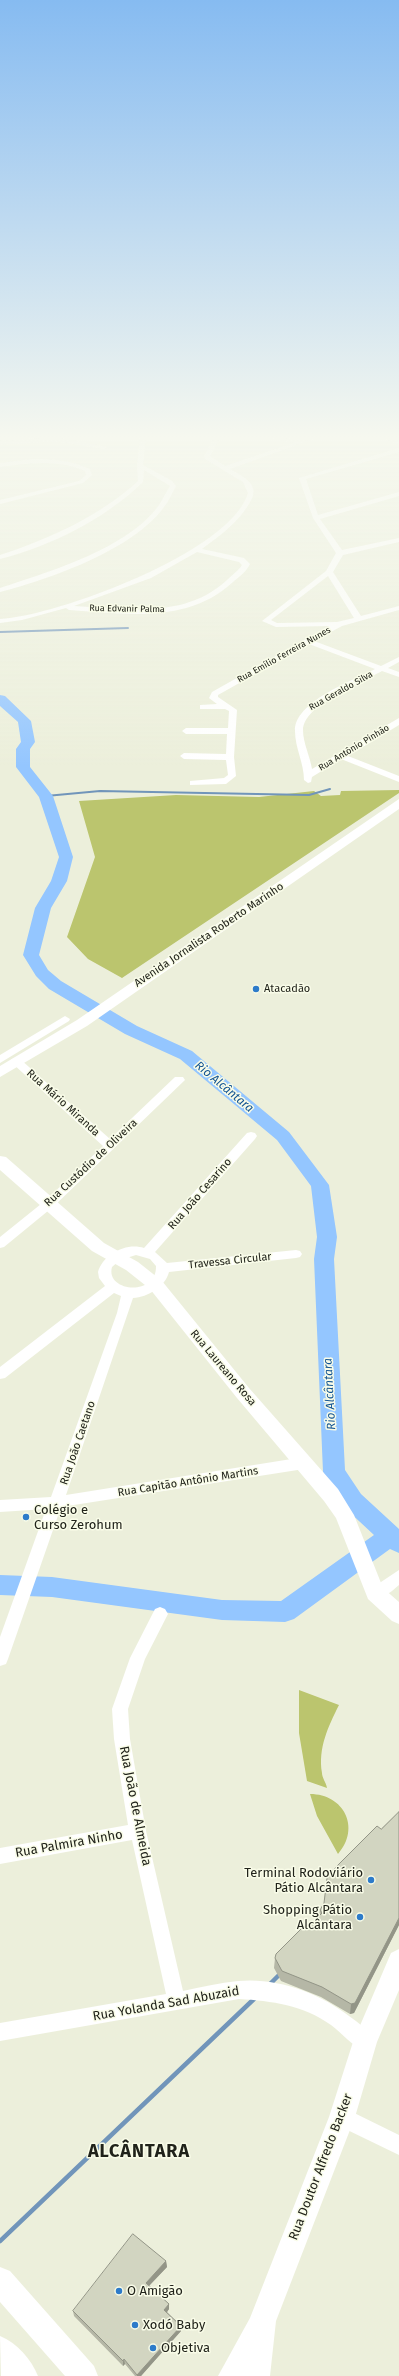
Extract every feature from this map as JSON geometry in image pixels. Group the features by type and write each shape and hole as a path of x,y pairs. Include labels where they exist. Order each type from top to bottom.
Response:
{"highway":[{"path":"0,2352 22,2376"}],"main road":[{"name":"Avenida Jornalista Roberto Marinho","path":"0,1072 16,1061 82,1023 399,803"},
{"name":"Avenida Jornalista Roberto Marinho","path":"0,1063 16,1061"},
{"name":"Rua Laureano Rosa","path":"0,1161 50,1203 98,1247 132,1266 156,1285 243,1393 330,1495 344,1515 358,1550 376,1583 375,1593 399,1615"},
{"name":"Rua Doutor Alfredo Backer","path":"256,2376 262,2321 342,2117 365,2042 399,1961"},
{"path":"0,2281 84,2376"},
{"path":"232,2376 262,2321"}],"street":[{"path":"0,557 26,546"},
{"path":"0,590 74,565 110,546"},
{"path":"0,621 24,618 60,608 128,585 201,546"},
{"path":"335,546 340,553"},
{"path":"339,624 276,625 266,621 329,572 340,553 372,546"},
{"name":"Rua Edvanir Palma","path":"60,608 148,611 179,608 214,594 245,567 246,564 241,560 196,550"},
{"path":"329,572 359,619"},
{"name":"Rua Emílio Ferreira Nunes","path":"229,706 217,701 213,696 339,624 399,608"},
{"path":"307,641 399,675"},
{"name":"Rua Geraldo Silva","path":"308,778 298,729 300,720 306,710 316,703 399,659"},
{"path":"193,783 230,780 232,776 230,757 233,710 229,706 203,706"},
{"name":"Rua Antônio Pinhão","path":"308,778 399,721"},
{"path":"186,731 232,731"},
{"path":"184,756 230,757"},
{"path":"341,756 399,779"},
{"path":"0,1060 65,1019"},
{"name":"Rua Mário Miranda","path":"16,1061 110,1146"},
{"name":"Rua Custódio de Oliveira","path":"0,1244 50,1203 178,1080"},
{"name":"Rua João Cesarino","path":"148,1252 251,1136"},
{"path":"126,1251 148,1252 160,1260 164,1268 162,1279 156,1285 138,1292 128,1292 113,1287 107,1280 104,1273 106,1265 114,1256 126,1251"},
{"name":"Travessa Circular","path":"164,1268 296,1254"},
{"path":"0,1374 113,1287"},
{"name":"Rua João Caetano","path":"0,1659 3,1642 26,1586 57,1502 123,1313 128,1292"},
{"name":"Rua Capitão Antônio Martins","path":"0,1506 57,1502 304,1463"},
{"path":"376,1583 399,1576"},
{"name":"Rua João de Almeida","path":"160,1614 138,1658 120,1709 122,1739 138,1831 177,2002"},
{"name":"Rua Palmira Ninho","path":"0,1856 138,1831"},
{"name":"Rua Yolanda Sad Abuzaid","path":"0,2032 239,1990 268,1990 301,1999 329,2011 345,2022 365,2042"},
{"path":"342,2117 399,2145"}],"green space":[{"path":"399,790 399,793 122,978 88,959 67,937 95,857 79,801 176,795 259,797 314,791 321,796 340,795 341,791"},
{"path":"299,1690 339,1705 331,1721 321,1755 322,1775 327,1788 307,1781 299,1733"},
{"path":"310,1794 322,1796 332,1800 340,1806 345,1814 348,1824 348,1834 345,1844 338,1854 317,1816"}],"building":[{"name":"Shopping Pátio Alcântara","path":"399,1812 399,1918 355,2003 351,2004 322,1987 282,1971 275,1958 276,1954 307,1923 310,1925 322,1913 320,1910 324,1903 327,1878 331,1872 377,1826 381,1829"},
{"path":"133,2234 166,2261 146,2283 169,2304 164,2310 181,2326 137,2375 124,2359 123,2361 73,2311"}],"waterway":[{"path":"0,632 128,628"},
{"name":"Rio Alcântara","path":"0,699 24,721 28,742 23,749 23,767 46,796 66,857 59,881 43,908 31,955 42,973 55,985 131,1030 186,1055 283,1136 320,1185 327,1237 324,1259 334,1472 353,1501 399,1543"},
{"path":"46,796 100,791 309,795 330,789"},
{"path":"0,1585 52,1587 222,1610 285,1612 390,1536"},
{"path":"269,1985 281,1973"},
{"path":"0,2241 255,1998"}],"place":[{"name":"Atacadão","path":"256,989"},
{"name":"Colégio e Curso Zerohum","path":"26,1517"},
{"name":"Terminal Rodoviário Pátio Alcântara","path":"371,1880"},
{"name":"Shopping Pátio Alcântara","path":"360,1917"},
{"name":"O Amigão","path":"119,2291"},
{"name":"Xodó Baby","path":"135,2325"},
{"name":"Objetiva","path":"153,2348"}],"district":[{"name":"ALCÂNTARA","path":"139,2152"}]}
